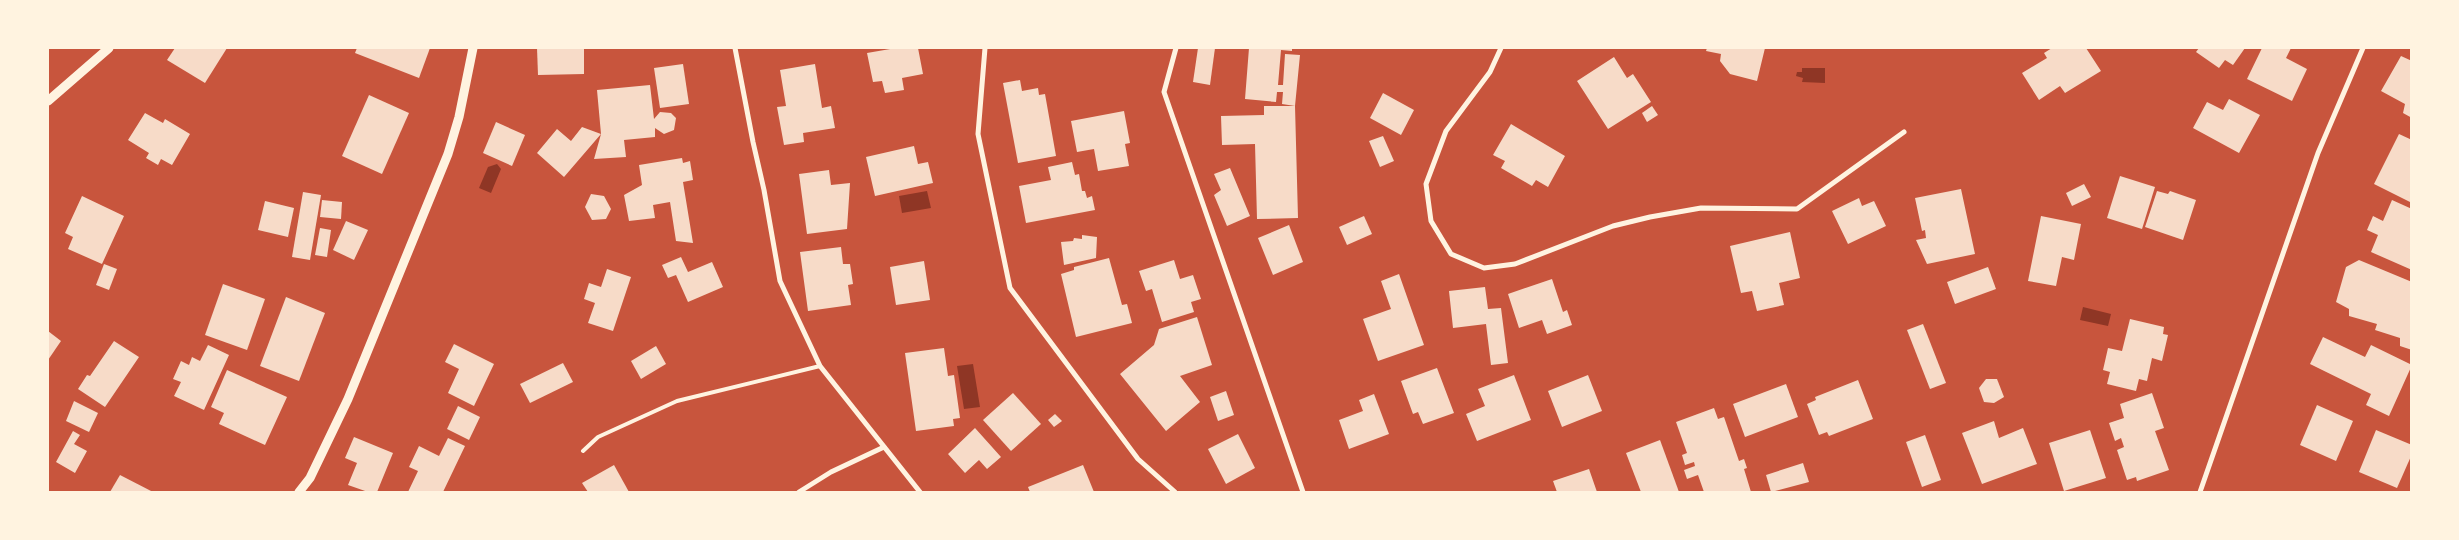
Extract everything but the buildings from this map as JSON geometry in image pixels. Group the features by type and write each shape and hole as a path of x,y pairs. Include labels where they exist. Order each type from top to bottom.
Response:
{"street":[{"path":"48,102 110,48"},
{"path":"299,492 310,478 348,399 448,154 459,117 473,48"},
{"path":"735,48 764,190 780,281 820,366 920,492"},
{"path":"985,48 978,134 1010,288 1138,459 1175,492"},
{"path":"1176,48 1164,92 1303,492"},
{"path":"1501,48 1490,72 1446,131 1426,184 1431,222 1450,254 1484,268 1515,264 1613,226 1650,217 1701,208 1797,209 1904,132"},
{"path":"2200,492 2318,153 2364,48"},
{"path":"799,492 831,472 884,447"}],"lane":[{"path":"583,451 598,437 677,401 820,366"}],"shaded area":[{"path":"1802,68 1825,68 1825,83 1802,82 1803,78 1796,76 1797,72 1802,72"},
{"path":"497,164 501,169 491,193 479,188 488,167"},
{"path":"927,191 931,208 902,213 899,196"},
{"path":"2083,307 2111,314 2108,326 2080,320"},
{"path":"973,364 980,407 964,409 957,366"}]}
